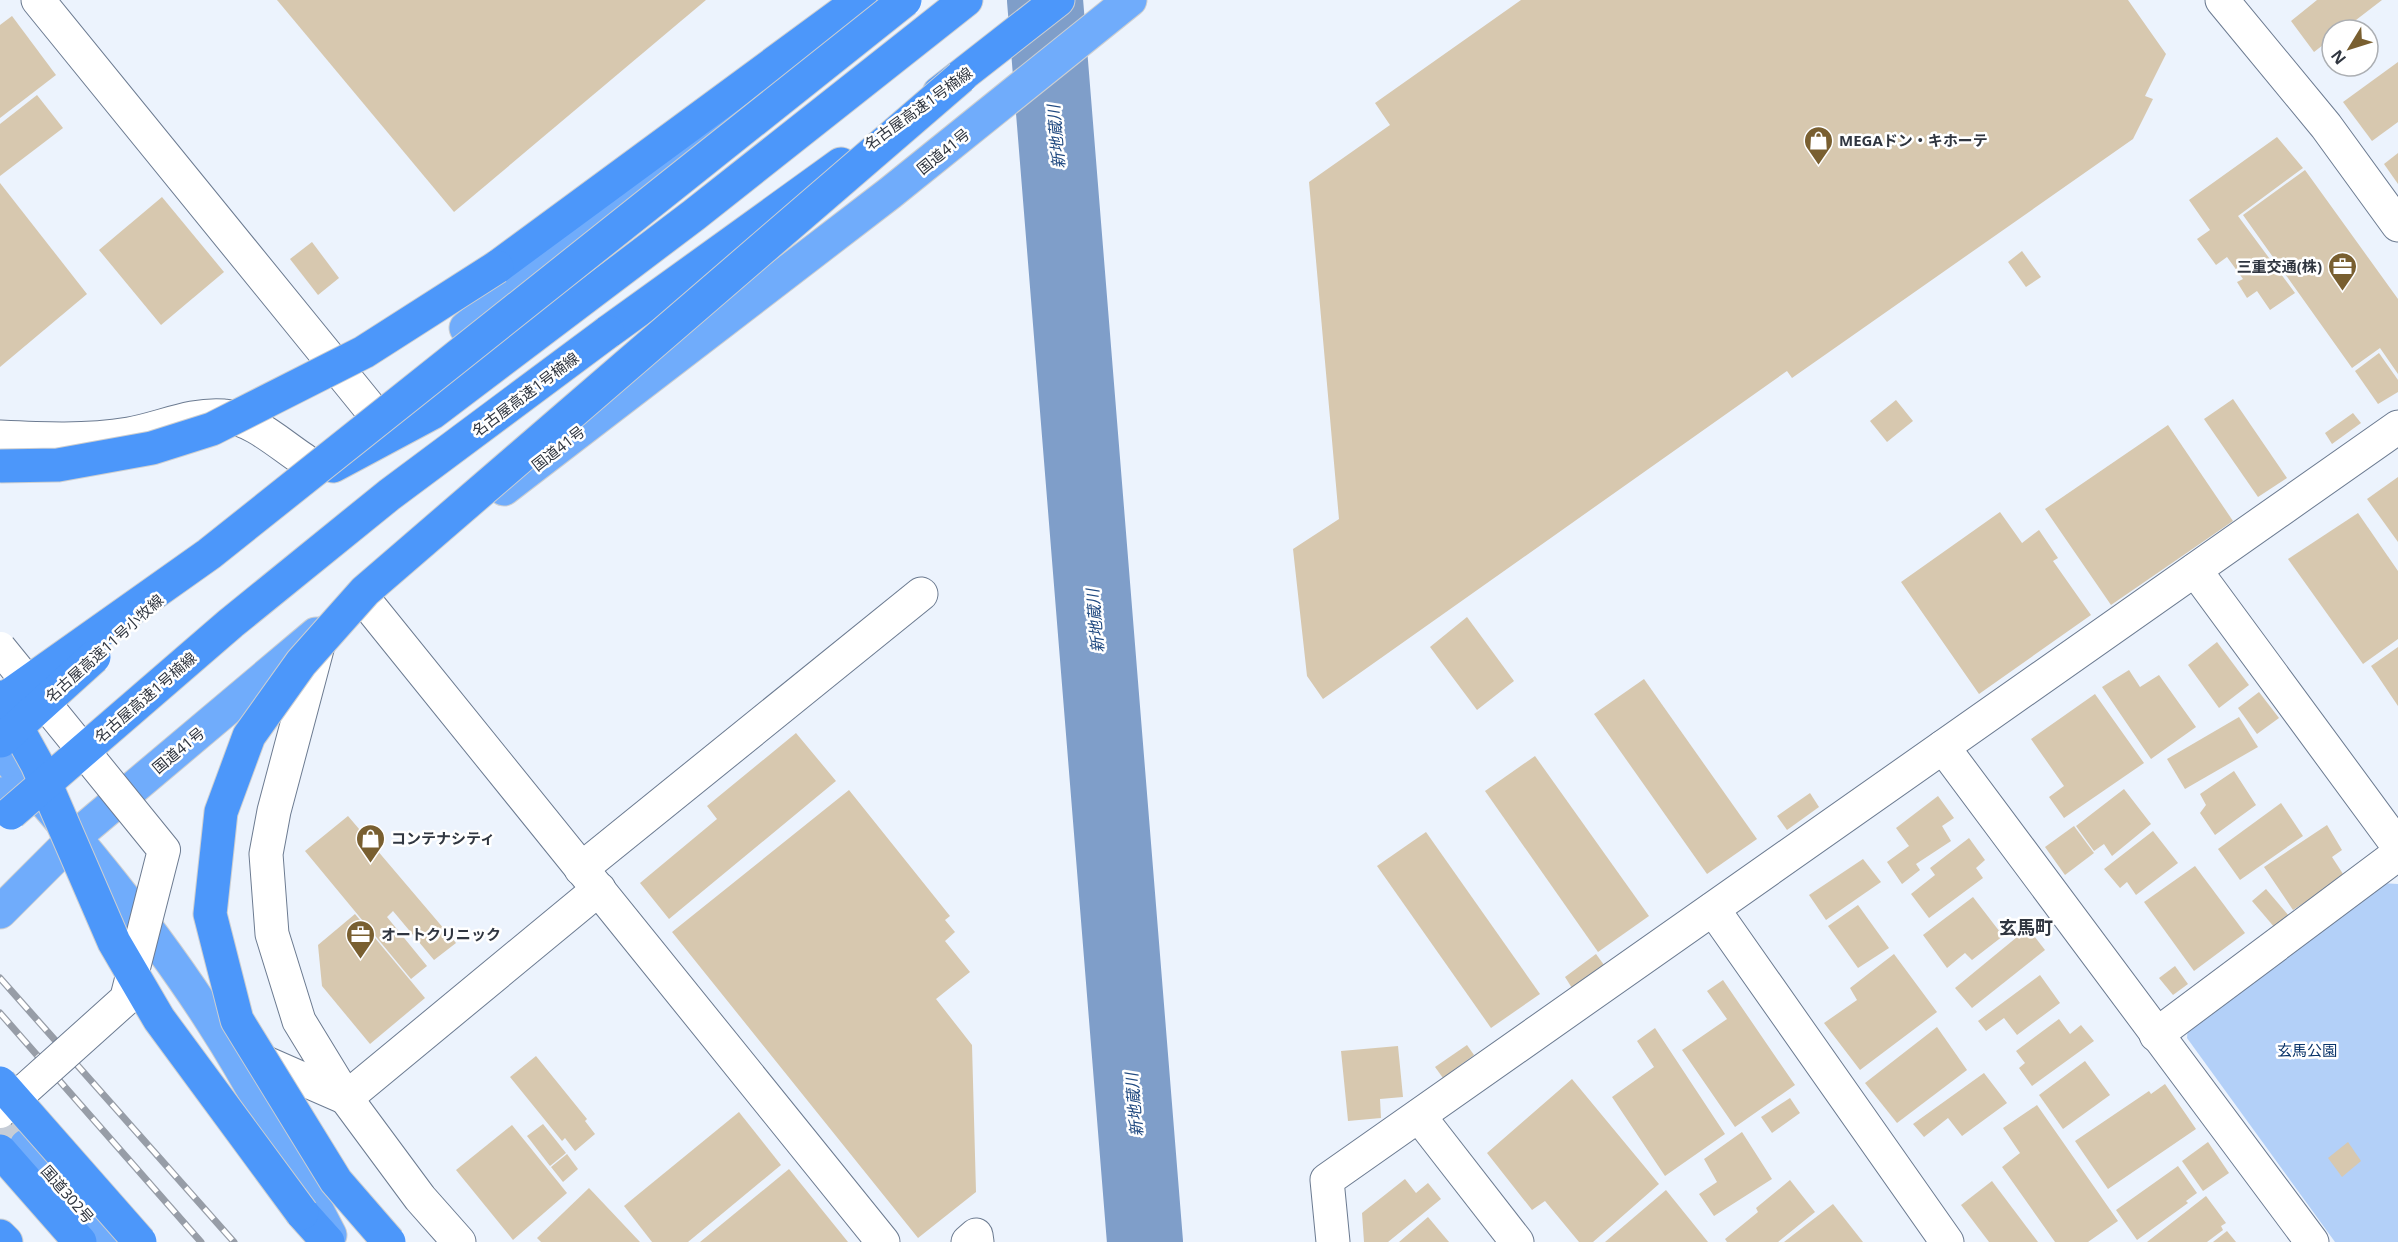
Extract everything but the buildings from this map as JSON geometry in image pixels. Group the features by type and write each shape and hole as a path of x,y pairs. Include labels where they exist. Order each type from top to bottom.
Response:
{"highway":[{"path":"0,466 58,465 152,448 212,429 364,352 497,267 860,0"},
{"path":"0,718 215,540 304,460 874,0"},
{"path":"0,702 215,540 905,0"},
{"path":"215,540 432,413 694,215 966,0"},
{"name":"名古屋高速1号楠線","path":"3,815 231,623 389,495 608,332 961,77 1058,0"},
{"name":"国道41号","path":"0,912 76,836 322,630 955,141 1130,0"},
{"path":"389,1242 336,1181 237,1020 210,914 221,812 249,735 301,663 365,591 961,77"},
{"name":"名古屋高速11号小牧線","path":"0,743 215,540"},
{"path":"0,697 37,764 114,942 159,1019 302,1213 328,1242"},
{"path":"0,750 76,836 173,965 226,1045 281,1141 333,1242"},
{"path":"3,815 18,792 44,801"},
{"path":"0,1083 140,1242"},
{"path":"13,1149 80,1242"},
{"name":"国道302号","path":"13,1149 110,1242"},
{"path":"0,1236 6,1242"}],"street":[{"path":"38,0 369,407"},
{"path":"2222,0 2326,126 2398,225"},
{"path":"0,436 55,440 128,434 195,419 224,416 249,424 304,460"},
{"path":"1333,1242 1327,1180 2398,427"},
{"path":"2195,570 2398,846"},
{"path":"346,1098 590,879 921,594"},
{"path":"363,598 883,1242"},
{"path":"322,630 274,811 266,854 272,934 299,1021 346,1098 420,1198 459,1242"},
{"path":"0,648 164,850 126,999 0,1112"},
{"path":"1943,747 2312,1242"},
{"path":"2156,1035 2398,854"},
{"path":"1713,909 1947,1242"},
{"path":"226,1045 346,1098"},
{"path":"1419,1116 1517,1242"},
{"path":"968,1242 976,1235 977,1242"}],"green space":[{"name":"玄馬公園","path":"2381,883 2398,884 2398,1242 2335,1242 2187,1038 2188,1026"}],"waterway":[{"name":"新地蔵川","path":"1045,0 1145,1242"}],"tunnel":[{"path":"0,1116 26,1146"}],"railway":[{"path":"0,978 234,1242"},
{"path":"0,1013 201,1242"}],"place":[{"name":"MEGAドン・キホーテ","path":"1818,166"},
{"name":"三重交通(株)","path":"2343,292"},
{"name":"コンテナシティ","path":"370,864"},
{"name":"オートクリニック","path":"360,960"}],"district":[{"name":"玄馬町","path":"2026,927"}]}
